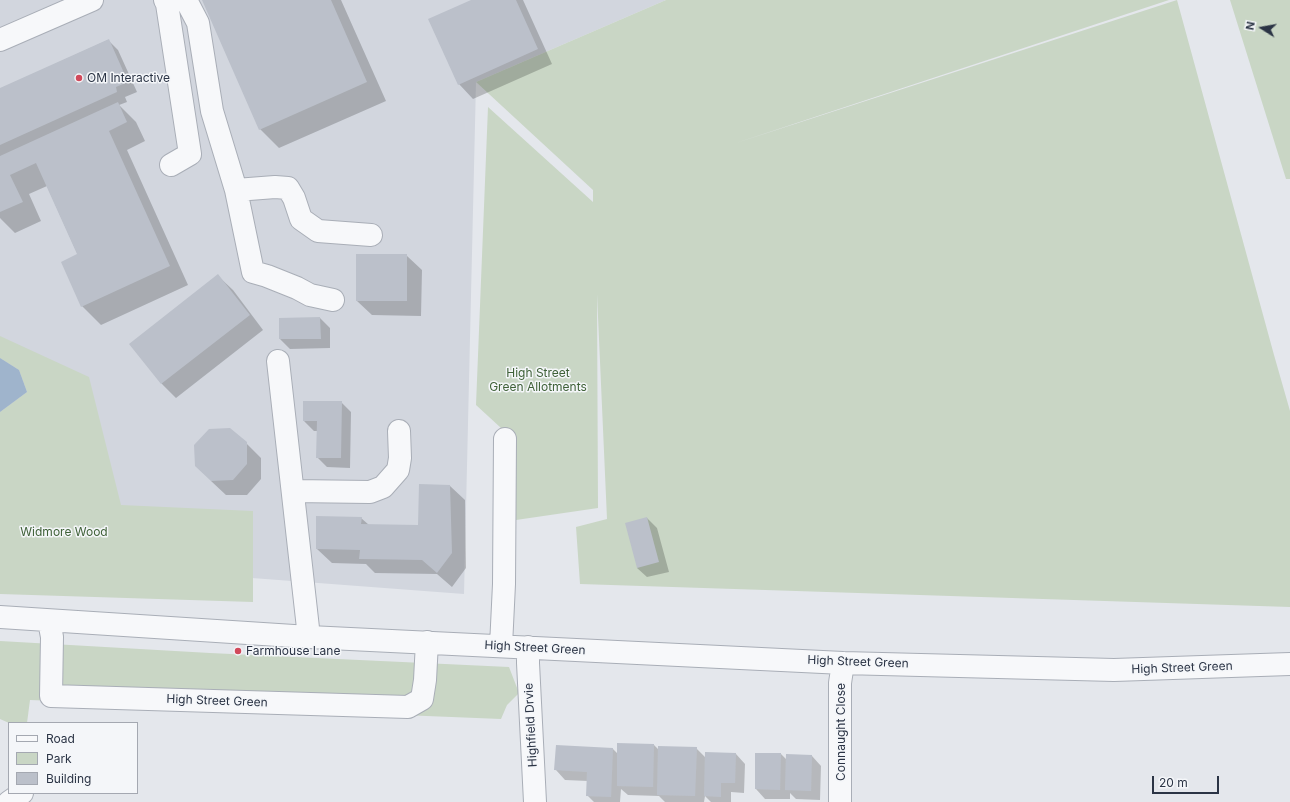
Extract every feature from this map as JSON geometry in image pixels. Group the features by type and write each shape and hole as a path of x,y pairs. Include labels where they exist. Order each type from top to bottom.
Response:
{"street":[{"path":"0,40 92,0"},
{"path":"165,0 167,4 190,154 172,165"},
{"path":"186,0 198,23 212,111 236,190 253,272 297,288 310,295 333,300"},
{"path":"236,190 275,187 288,188 294,198 301,219 318,231 371,235"},
{"path":"278,361 310,637"},
{"path":"293,492 370,492 383,487 398,470 400,458 399,431"},
{"path":"501,646 504,584 505,440"},
{"name":"High Street Green","path":"0,617 310,637 842,662 1114,670 1290,664"},
{"name":"High Street Green","path":"49,621 52,638 52,696 408,707 422,699 426,680 427,642"},
{"name":"Highfield Drvie","path":"528,647 535,802"},
{"name":"Connaught Close","path":"840,802 840,683 842,662"},
{"path":"9,802 21,794"}],"shaded area":[{"path":"0,0 666,0 476,82 464,594 0,559"}],"green space":[{"name":"High Street Green Allotments","path":"666,0 1169,0 733,144 1177,0 1290,411 1290,607 580,584 576,527 607,519 597,294 598,508 516,520 513,439 476,405 488,107 593,202 593,190 476,82"},
{"path":"1230,0 1290,0 1290,179 1286,179"},
{"name":"Widmore Wood","path":"0,336 89,377 121,505 253,511 253,602 0,594 0,412 27,392 19,370 0,358"},
{"path":"0,641 210,653 509,667 519,693 507,705 501,719 30,700 27,722 8,723 0,719"}],"water":[{"path":"0,358 19,370 27,392 0,412"}],"building":[{"path":"202,0 331,0 367,82 259,130"},
{"path":"471,0 516,0 538,49 458,85 428,19"},
{"name":"OM Interactive","path":"109,39 128,82 116,87 117,92 0,145 0,88"},
{"path":"118,102 127,122 109,131 170,266 81,307 61,262 77,254 36,163 10,175 23,202 0,212 0,156"},
{"path":"356,254 407,254 407,301 356,301"},
{"path":"218,274 250,315 161,384 129,344"},
{"path":"320,317 321,339 279,339 279,318"},
{"path":"303,401 342,401 341,458 316,458 317,421 303,421"},
{"path":"230,428 247,442 247,464 233,480 211,481 195,466 194,445 209,429"},
{"path":"419,484 450,485 452,553 437,573 422,560 359,559 360,550 316,549 316,516 362,517 361,524 418,525"},
{"path":"647,517 659,562 637,568 625,523"},
{"path":"617,743 654,744 653,787 617,786"},
{"path":"556,745 613,748 611,797 586,796 587,772 554,770"},
{"path":"658,746 697,747 695,796 657,795"},
{"path":"705,752 736,753 735,783 721,783 721,797 704,796"},
{"path":"755,753 781,753 780,790 755,789"},
{"path":"786,754 812,755 811,791 785,790"}],"place":[{"name":"OM Interactive","path":"79,78"},
{"name":"Farmhouse Lane","path":"238,651"}]}
